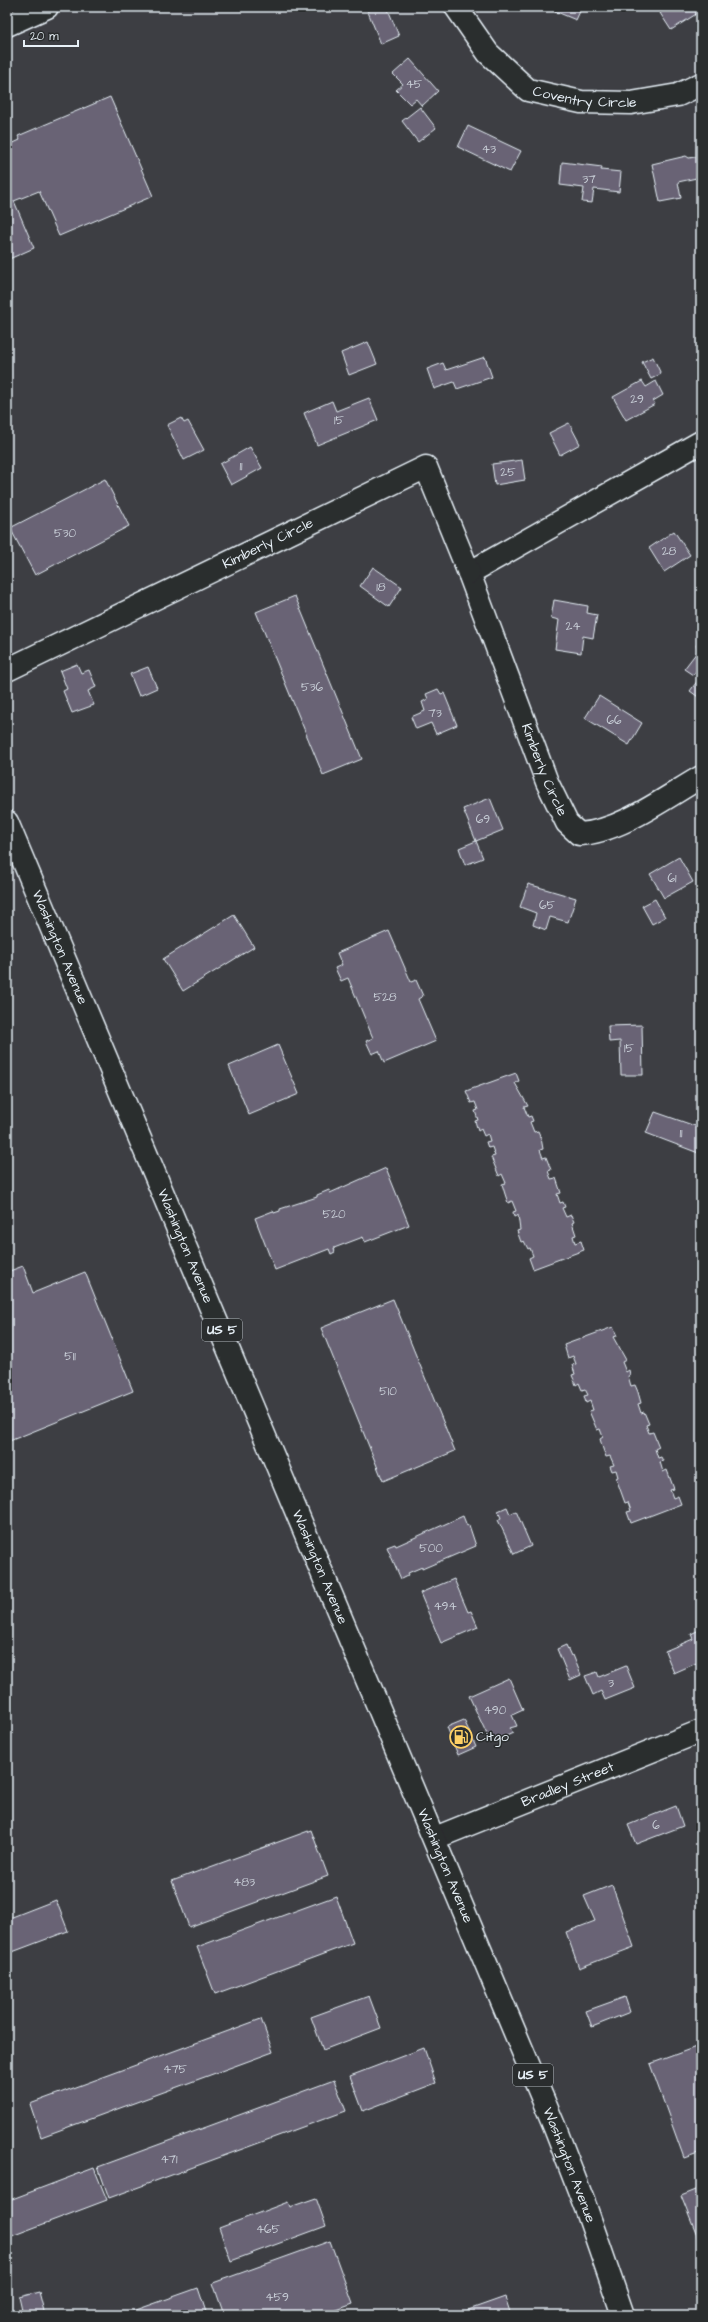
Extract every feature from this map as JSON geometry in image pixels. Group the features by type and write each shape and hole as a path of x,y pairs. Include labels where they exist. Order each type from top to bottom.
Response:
{"street":[{"path":"7,25 47,7"},
{"name":"Coventry Circle","path":"456,7 488,53 528,90 582,102 631,103 678,95 701,84"},
{"path":"469,573 701,442"},
{"name":"Kimberly Circle","path":"7,670 426,467 469,573 547,782 567,823 579,834 595,833 613,827 701,777"},
{"name":"Washington Avenue","path":"7,822 435,1838 555,2128 587,2211 623,2315"},
{"name":"Bradley Street","path":"435,1838 701,1731"}],"building":[{"path":"366,7 387,7 399,36 381,44"},
{"path":"545,7 582,7 576,20"},
{"path":"668,7 701,7 701,11 671,30 660,13"},
{"path":"410,59 438,91 422,106 416,99 410,104 396,90 403,84 393,74"},
{"path":"110,97 153,196 59,236 39,191 14,201 34,248 7,260 7,146 20,140 18,136"},
{"path":"420,107 436,128 418,142 402,121"},
{"path":"468,126 521,151 510,172 458,147"},
{"path":"686,156 689,158 701,156 701,177 678,182 681,198 660,202 652,164"},
{"path":"562,162 602,167 601,170 621,172 619,192 594,189 592,203 582,202 584,188 560,185"},
{"path":"368,342 377,364 349,375 341,353"},
{"path":"485,357 492,377 457,389 454,382 434,389 427,369 443,363 446,370"},
{"path":"653,357 661,374 651,379 642,362"},
{"path":"642,381 646,387 656,381 663,395 653,401 655,404 626,420 613,397"},
{"path":"369,398 378,420 317,445 304,413 332,401 336,411"},
{"path":"181,418 184,423 188,421 204,450 184,460 167,425"},
{"path":"569,423 580,444 560,455 549,433"},
{"path":"250,447 262,468 231,485 220,464"},
{"path":"522,460 525,480 495,485 492,464"},
{"path":"105,479 129,526 35,575 10,528"},
{"path":"674,531 690,555 664,572 649,548"},
{"path":"373,567 402,587 389,607 360,586"},
{"path":"295,596 362,759 323,775 256,612"},
{"path":"554,600 588,606 587,613 597,615 593,638 583,636 581,653 555,649 559,620 551,618"},
{"path":"701,639 701,665 693,675 684,669 700,648 696,646"},
{"path":"77,664 81,673 89,670 96,687 88,691 94,705 72,713 63,691 67,689 60,671"},
{"path":"148,667 157,688 139,696 130,674"},
{"path":"701,676 701,699 690,691"},
{"path":"438,689 441,694 444,693 457,725 436,734 431,723 416,729 411,717 425,711 422,702 428,699 426,694"},
{"path":"599,696 642,723 629,745 585,718"},
{"path":"490,798 503,830 476,841 463,809"},
{"path":"476,841 483,858 465,865 459,848"},
{"path":"679,857 693,882 664,898 650,874"},
{"path":"528,884 576,898 568,922 550,917 546,930 533,925 536,913 520,907"},
{"path":"655,899 665,917 652,924 642,906"},
{"path":"234,915 254,947 183,991 163,959"},
{"path":"389,931 411,982 416,980 423,996 418,999 436,1041 384,1063 379,1051 372,1054 366,1041 373,1038 348,978 341,981 335,968 342,965 337,953"},
{"path":"642,1025 643,1075 621,1075 620,1041 609,1042 608,1026"},
{"path":"278,1045 299,1094 249,1115 229,1066"},
{"path":"516,1073 519,1081 515,1083 528,1106 524,1107 528,1117 531,1116 533,1121 530,1122 534,1132 538,1131 541,1138 543,1149 540,1150 543,1158 546,1157 551,1170 548,1171 551,1179 556,1178 561,1193 557,1194 560,1203 563,1202 565,1207 562,1208 566,1217 571,1215 574,1222 572,1223 576,1235 573,1236 575,1243 581,1241 584,1250 533,1269 529,1258 533,1256 530,1248 528,1249 524,1241 521,1242 517,1231 520,1230 518,1215 514,1217 513,1212 516,1211 512,1201 508,1203 502,1184 506,1183 502,1174 499,1176 491,1157 495,1156 492,1147 488,1148 486,1142 490,1141 488,1134 484,1136 481,1129 478,1131 475,1121 478,1120 475,1111 478,1110 475,1102 471,1103 466,1091"},
{"path":"655,1112 701,1128 701,1154 646,1133"},
{"path":"386,1168 409,1225 365,1242 363,1237 334,1248 335,1252 331,1254 329,1249 275,1270 255,1218 273,1211 274,1213 280,1211 280,1209 317,1197 317,1195 329,1190 330,1193"},
{"path":"23,1266 33,1293 85,1272 133,1391 7,1442 7,1272"},
{"path":"393,1299 455,1451 383,1481 321,1328"},
{"path":"613,1327 617,1336 613,1337 626,1360 622,1362 626,1372 629,1370 630,1375 628,1376 631,1386 635,1385 638,1392 641,1403 638,1404 641,1413 644,1412 649,1424 646,1425 649,1433 653,1432 659,1447 655,1449 658,1458 661,1457 663,1461 660,1462 663,1472 667,1470 674,1489 670,1490 673,1498 678,1496 681,1504 631,1523 627,1512 631,1511 628,1502 625,1503 616,1478 618,1477 616,1470 612,1471 610,1466 614,1465 610,1456 606,1457 600,1439 603,1437 600,1429 597,1430 589,1411 593,1410 590,1401 586,1403 584,1396 588,1395 585,1389 582,1390 579,1383 576,1385 572,1375 575,1374 572,1365 576,1364 573,1356 568,1358 564,1345"},
{"path":"507,1507 510,1514 516,1511 531,1546 514,1554 498,1520 501,1518 498,1511"},
{"path":"463,1516 467,1526 469,1525 476,1546 422,1569 422,1567 408,1573 409,1575 401,1579 387,1547 395,1544 396,1546"},
{"path":"454,1579 468,1612 471,1611 478,1627 441,1643 420,1593"},
{"path":"701,1629 701,1661 674,1673 665,1651 693,1639 691,1634"},
{"path":"566,1645 571,1656 573,1655 581,1675 570,1680 557,1649"},
{"path":"626,1666 635,1688 605,1700 601,1691 593,1695 585,1676 597,1672 599,1677"},
{"path":"509,1678 523,1710 512,1715 517,1726 510,1728 513,1733 491,1743 469,1696"},
{"name":"Citgo","path":"464,1720 476,1747 458,1755 447,1727"},
{"path":"676,1806 683,1826 636,1844 628,1825"},
{"path":"311,1830 328,1876 189,1927 172,1881"},
{"path":"612,1885 634,1947 579,1968 566,1932 595,1921 584,1896"},
{"path":"336,1896 353,1943 215,1994 197,1947"},
{"path":"56,1900 68,1931 7,1954 7,1919"},
{"path":"369,1996 381,2028 323,2050 311,2017"},
{"path":"625,1997 630,2012 592,2027 586,2011"},
{"path":"261,2019 273,2052 41,2137 30,2104"},
{"path":"696,2047 701,2062 701,2152 684,2158 650,2064"},
{"path":"424,2048 436,2083 363,2111 350,2076"},
{"path":"334,2080 346,2111 109,2198 98,2167"},
{"path":"94,2168 107,2200 9,2237 7,2231 7,2201"},
{"path":"701,2188 701,2246 681,2196"},
{"path":"316,2198 326,2226 231,2261 219,2228 288,2202 290,2207"},
{"path":"330,2241 353,2304 323,2315 224,2315 213,2283"},
{"path":"198,2288 207,2315 122,2315"},
{"path":"39,2292 45,2315 23,2315 19,2297"},
{"path":"505,2297 511,2315 454,2315"}],"place":[{"name":"Citgo","path":"461,1737"}]}
